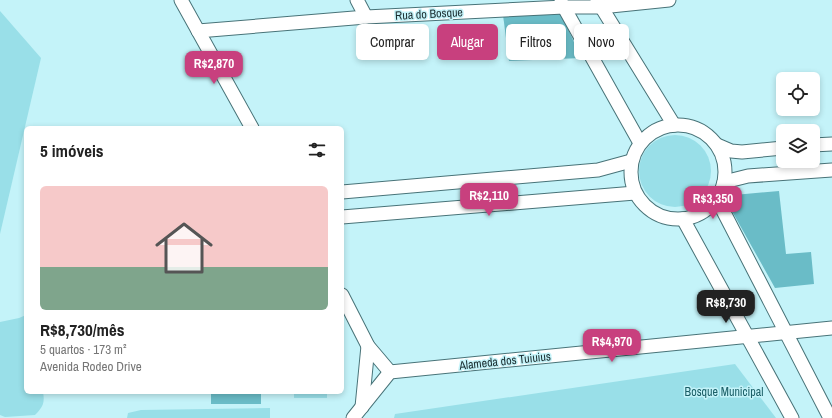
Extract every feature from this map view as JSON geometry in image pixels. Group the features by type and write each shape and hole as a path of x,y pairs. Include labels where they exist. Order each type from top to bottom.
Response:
{"street":[{"path":"181,0 251,126"},
{"path":"357,0 366,17"},
{"name":"Rua do Bosque","path":"198,31 366,17 562,4 599,4 669,0"},
{"path":"562,4 640,143"},
{"path":"599,4 674,125"},
{"path":"674,125 690,126 705,133 717,145 722,156 725,169 724,182 717,199 708,209 696,216 683,219 668,218 655,213 643,205 635,193 630,172 631,161 640,143 649,134 661,128 674,125"},
{"path":"820,145 832,144"},
{"path":"717,145 731,151 742,152 776,149"},
{"path":"344,192 598,170 631,161"},
{"path":"724,182 748,176 832,170"},
{"path":"344,217 635,193"},
{"path":"717,199 830,418"},
{"path":"683,219 792,418"},
{"path":"344,299 368,346 390,372 354,418"},
{"name":"Alameda dos Tuiuius","path":"390,372 832,328"},
{"path":"362,407 368,346"}],"green space":[{"path":"0,11 41,58 0,234"},
{"path":"668,135 682,135 689,137 701,145 709,157 711,171 709,185 701,197 689,205 682,207 668,207 661,205 649,197 641,185 639,178 639,164 641,157 649,145 661,137"},
{"path":"24,316 24,394 43,394 44,399 42,407 35,415 5,417 0,415 0,322"},
{"name":"Bosque Municipal","path":"735,364 776,418 394,418 395,414"},
{"path":"294,394 327,394 327,398 294,398"},
{"path":"270,408 270,418 127,418 128,413 141,410"}],"building":[{"path":"561,13 566,24 506,24 506,38 503,15"},
{"path":"566,24 574,42 574,58 566,59"},
{"path":"509,60 533,60 509,61"},
{"path":"779,191 786,254 811,252 814,284 775,288 728,204 734,195"},
{"path":"211,394 261,394 261,404 211,404"}]}
